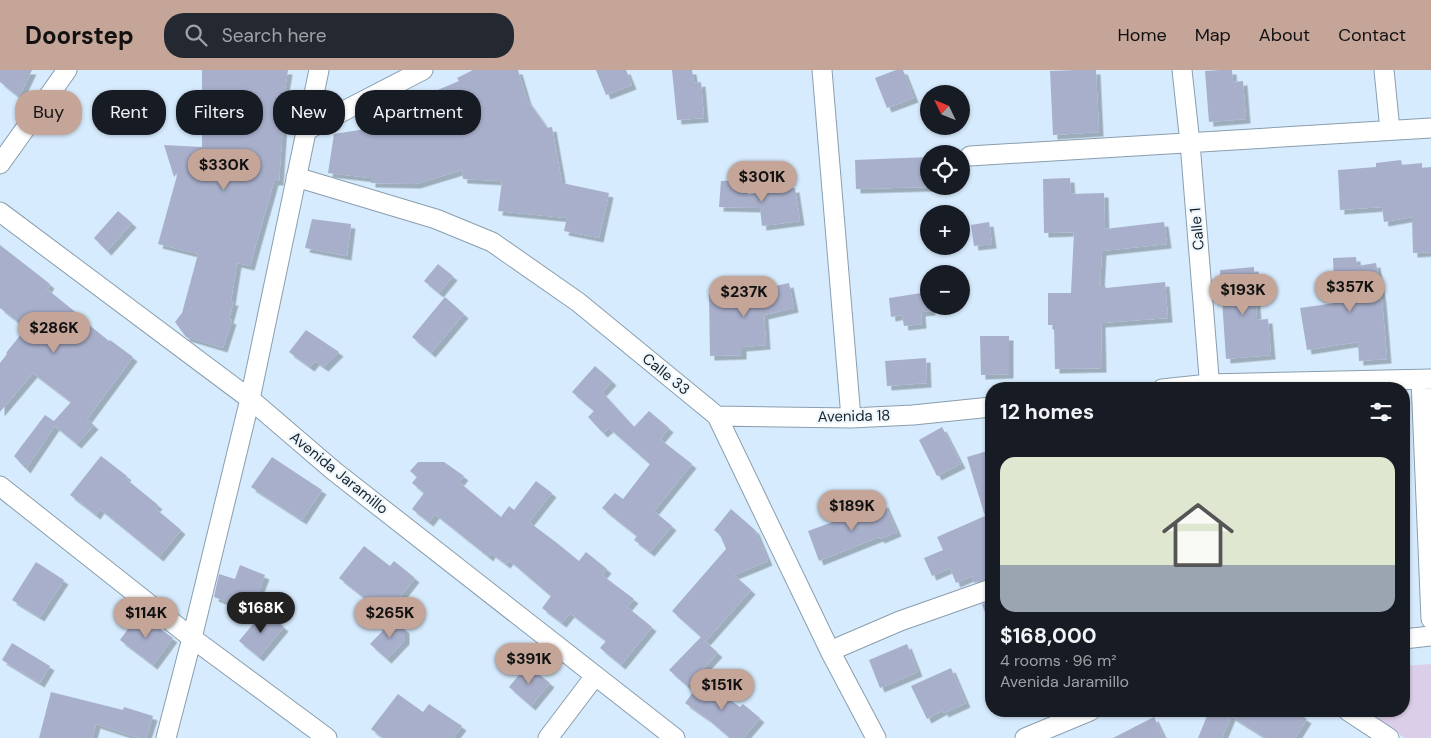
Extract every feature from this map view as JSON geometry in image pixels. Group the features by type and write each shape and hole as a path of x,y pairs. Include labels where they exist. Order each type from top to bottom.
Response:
{"street":[{"path":"0,164 67,70"},
{"path":"314,90 318,70"},
{"path":"345,110 423,70"},
{"path":"822,70 851,418"},
{"name":"Calle 1","path":"1182,70 1190,143 1209,382"},
{"path":"1384,70 1390,130"},
{"path":"970,156 1431,128"},
{"path":"166,738 250,399 304,135"},
{"name":"Calle 33","path":"296,177 436,219 492,242 578,302 716,416 830,651 876,738"},
{"name":"Avenida Jaramillo","path":"0,212 250,399 334,472 675,738"},
{"path":"1354,382 1426,380 1431,619"},
{"name":"Avenida 18","path":"716,416 851,418 913,415 985,408"},
{"path":"0,486 192,638 327,738"},
{"path":"830,651 900,621 985,591"},
{"path":"1410,638 1431,636"},
{"path":"548,738 596,676"},
{"path":"1025,738 1076,717"},
{"path":"1357,717 1389,738"}],"shaded area":[{"path":"1431,664 1431,738 1405,738 1372,717 1410,717 1410,666"}],"building":[{"path":"0,70 32,70 22,90 15,90 15,94 0,82"},
{"path":"202,70 288,70 285,90 273,90 273,135 282,135 279,181 274,181 250,266 237,263 231,301 234,301 229,319 232,320 223,348 186,337 175,322 182,313 198,254 158,244 178,172 174,177 164,145 202,147 202,135 263,135 263,90 202,90"},
{"path":"473,70 518,70 527,100 547,128 552,127 562,183 609,193 599,238 564,231 567,218 498,211 502,181 463,179 462,170 416,184 371,183 371,178 328,173 334,135 345,135 345,132 355,131 355,135 481,135 481,90 438,90 459,81 457,78"},
{"path":"596,70 626,70 632,85 606,95"},
{"path":"672,70 692,70 694,83 701,82 704,118 677,120"},
{"path":"896,70 903,70 914,98 887,108 875,78"},
{"path":"1096,70 1099,132 1053,135 1050,71"},
{"path":"1232,70 1233,82 1243,81 1246,119 1209,122 1205,71"},
{"path":"920,157 920,187 856,189 855,160"},
{"path":"1401,160 1402,165 1422,163 1422,168 1431,167 1431,252 1413,253 1412,217 1384,222 1382,207 1340,210 1338,170 1376,167 1376,163"},
{"path":"1070,178 1071,194 1104,193 1105,229 1164,222 1167,244 1102,251 1100,286 1105,286 1106,288 1165,282 1168,318 1101,323 1102,368 1055,369 1054,325 1048,325 1048,293 1071,293 1074,232 1044,233 1043,179"},
{"path":"743,180 743,195 795,188 800,221 762,226 760,208 719,207 721,181"},
{"path":"118,211 132,223 107,251 94,238"},
{"path":"312,219 351,224 347,256 305,248"},
{"path":"989,222 992,244 974,246 971,225"},
{"path":"0,245 50,284 47,289 78,316 109,341 133,357 87,419 94,425 77,444 55,426 26,469 14,456 45,415 54,421 71,402 33,373 0,412 0,363 26,328 0,308"},
{"path":"1356,257 1357,266 1376,263 1382,299 1387,359 1359,361 1358,342 1307,350 1300,308 1335,303 1333,258"},
{"path":"438,264 453,276 439,293 424,281"},
{"path":"1254,267 1257,320 1268,319 1271,355 1226,359 1220,270"},
{"path":"789,283 794,308 764,315 766,345 742,347 742,355 710,356 709,294 743,293"},
{"path":"920,293 922,324 904,326 902,315 891,317 889,298"},
{"path":"445,297 464,314 431,353 412,337"},
{"path":"306,330 339,352 324,367 315,361 310,367 289,352"},
{"path":"980,336 1009,336 1009,374 981,375"},
{"path":"926,358 927,383 887,386 885,361"},
{"path":"595,366 612,381 602,392 634,427 649,411 669,428 660,439 692,464 654,511 672,526 650,552 634,540 637,536 602,508 615,493 623,499 650,464 609,428 603,433 588,417 594,411 572,392"},
{"path":"942,427 961,464 937,476 919,440"},
{"path":"985,452 985,516 967,457"},
{"path":"101,456 127,476 125,478 158,505 155,508 181,530 159,557 100,509 96,515 70,495"},
{"path":"272,457 322,490 302,520 251,487"},
{"path":"418,462 444,462 464,476 459,482 501,517 509,506 514,510 536,481 552,493 529,522 579,561 586,552 607,569 602,575 634,599 627,607 652,627 621,665 600,648 606,641 570,613 562,623 542,608 551,596 509,560 506,564 491,553 489,557 435,514 429,522 412,509 424,493 412,483 417,477 410,471"},
{"path":"884,503 897,532 880,539 879,537 819,561 808,531 838,520 839,522"},
{"path":"731,509 755,530 768,561 734,575 751,590 706,641 704,640 718,653 687,686 669,670 701,637 672,611 726,549 720,535 714,530"},
{"path":"985,516 985,580 974,583 972,576 956,583 950,568 932,576 924,558 943,550 937,537"},
{"path":"364,546 390,566 394,561 415,578 386,615 339,578"},
{"path":"36,562 64,580 40,617 12,600"},
{"path":"240,565 265,575 251,611 214,597 219,574 235,579"},
{"path":"264,611 284,627 259,657 239,641"},
{"path":"139,614 173,638 153,665 120,640"},
{"path":"393,620 405,629 405,640 387,659 370,644"},
{"path":"12,643 50,666 40,683 2,660"},
{"path":"907,644 918,672 880,688 869,660"},
{"path":"527,665 550,683 531,706 509,687"},
{"path":"951,668 966,703 944,713 943,710 927,719 911,686"},
{"path":"702,680 740,707 743,704 760,718 743,738 730,738 685,703"},
{"path":"51,692 123,710 124,707 153,716 146,738 139,738 96,724 92,738 39,738"},
{"path":"398,694 423,712 429,704 462,726 453,738 383,738 371,729"},
{"path":"1154,717 1164,738 1113,738"},
{"path":"1207,717 1231,717 1222,738 1198,738"},
{"path":"1233,717 1304,717 1307,719 1295,738 1266,738"}]}
